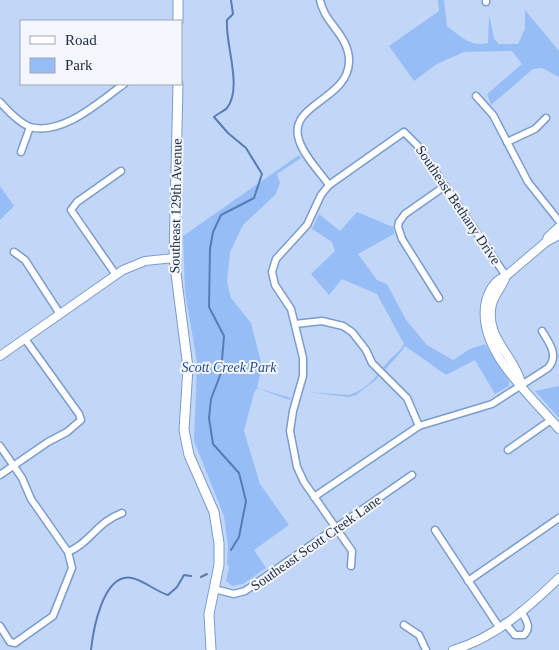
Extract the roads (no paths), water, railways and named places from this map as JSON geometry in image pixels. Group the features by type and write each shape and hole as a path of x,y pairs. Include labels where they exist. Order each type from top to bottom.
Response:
{"main road":[{"path":"178,0 178,20"},
{"name":"Southeast 129th Avenue","path":"178,85 174,258 188,368 184,418 186,446 209,498 217,525 220,556 209,614 211,650"}],"street":[{"path":"320,0 325,13 347,46 350,63 345,80 340,87 307,111 299,122 297,130 301,145 329,185 321,195 307,225 295,241 280,252 273,265 272,279 287,301 295,324 304,367 293,411 291,440 300,474 352,551 351,566"},
{"path":"0,102 10,113 30,127 53,126 80,116 123,85"},
{"path":"476,96 493,115 528,182 559,221"},
{"path":"507,142 536,129 546,118"},
{"path":"21,152 30,127"},
{"name":"Southeast Bethany Drive","path":"329,185 404,132 409,135 506,276"},
{"path":"116,275 70,210 77,202 121,172"},
{"path":"439,298 402,239 398,227 405,214 445,186"},
{"path":"546,242 548,237 559,227"},
{"path":"559,235 546,242 506,276 494,298 491,324 497,341 520,375 522,386 559,429"},
{"path":"14,252 24,260 60,314"},
{"path":"0,356 116,275 145,261 174,258"},
{"path":"295,324 322,320 343,326 352,332 372,363 407,398 419,426"},
{"path":"314,497 419,426 480,409 522,386 555,361 555,351 542,331"},
{"path":"0,475 48,442 67,432 81,420 79,414 24,339"},
{"path":"508,450 551,420"},
{"path":"0,446 22,478 31,499 68,552 72,571 53,616 15,643 10,642 0,626"},
{"name":"Southeast Scott Creek Lane","path":"214,589 234,594 245,591 412,476"},
{"path":"68,552 79,546 101,523 122,513"},
{"path":"468,581 559,518"},
{"path":"434,530 468,581 502,625 515,635 524,635 528,624 521,612"},
{"path":"453,650 475,642 502,625 521,612 559,578"},
{"path":"404,625 419,635 426,650"}],"waterway":[{"path":"231,0 233,14 227,20 227,30 234,78 232,99 227,108 214,117 228,133 246,148 262,174 254,198 221,215 213,232 210,249 209,307 224,336 221,373 211,399 209,418 213,444 239,473 246,501 239,537 231,550"},
{"path":"201,577 207,574"},
{"path":"91,650 101,605 114,584 122,579 132,578 168,595 177,587 184,575 191,576"}],"park label":[{"name":"Scott Creek Park","path":"229,367"}]}
